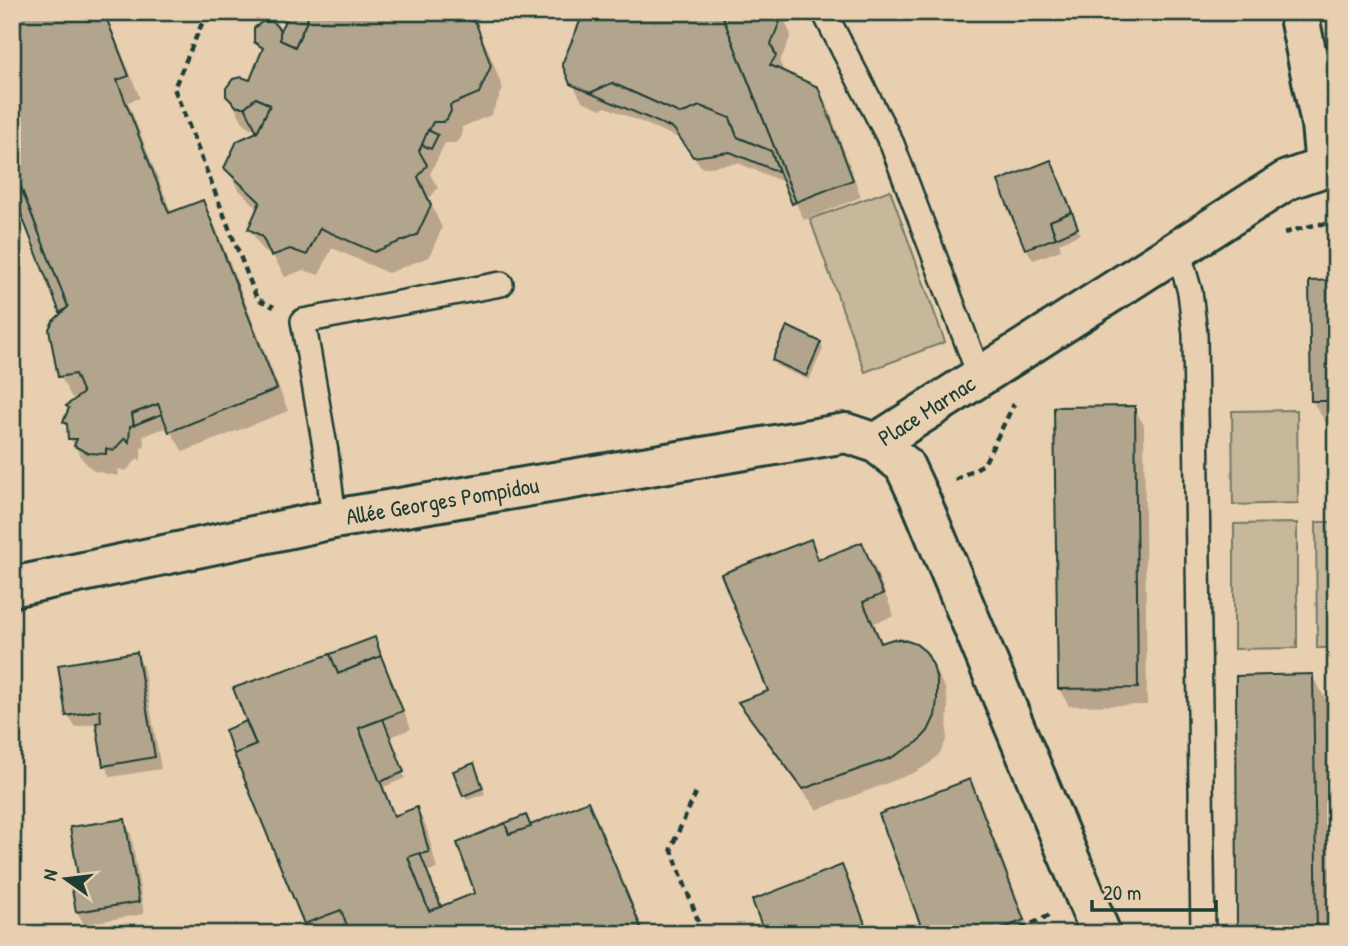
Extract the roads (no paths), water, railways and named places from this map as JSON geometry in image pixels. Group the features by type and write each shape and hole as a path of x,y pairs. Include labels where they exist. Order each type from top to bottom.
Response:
{"street":[{"path":"1298,12 1331,168"},
{"name":"Place Marnac","path":"1101,934 920,499 904,465 876,443 1287,180 1331,168"},
{"name":"Allée Georges Pompidou","path":"12,587 334,519 846,433 876,443"}],"lane":[{"path":"824,12 892,144 980,377"},
{"path":"1178,250 1190,292 1195,334 1203,934"},
{"path":"334,519 326,452 303,321 500,284"}]}
